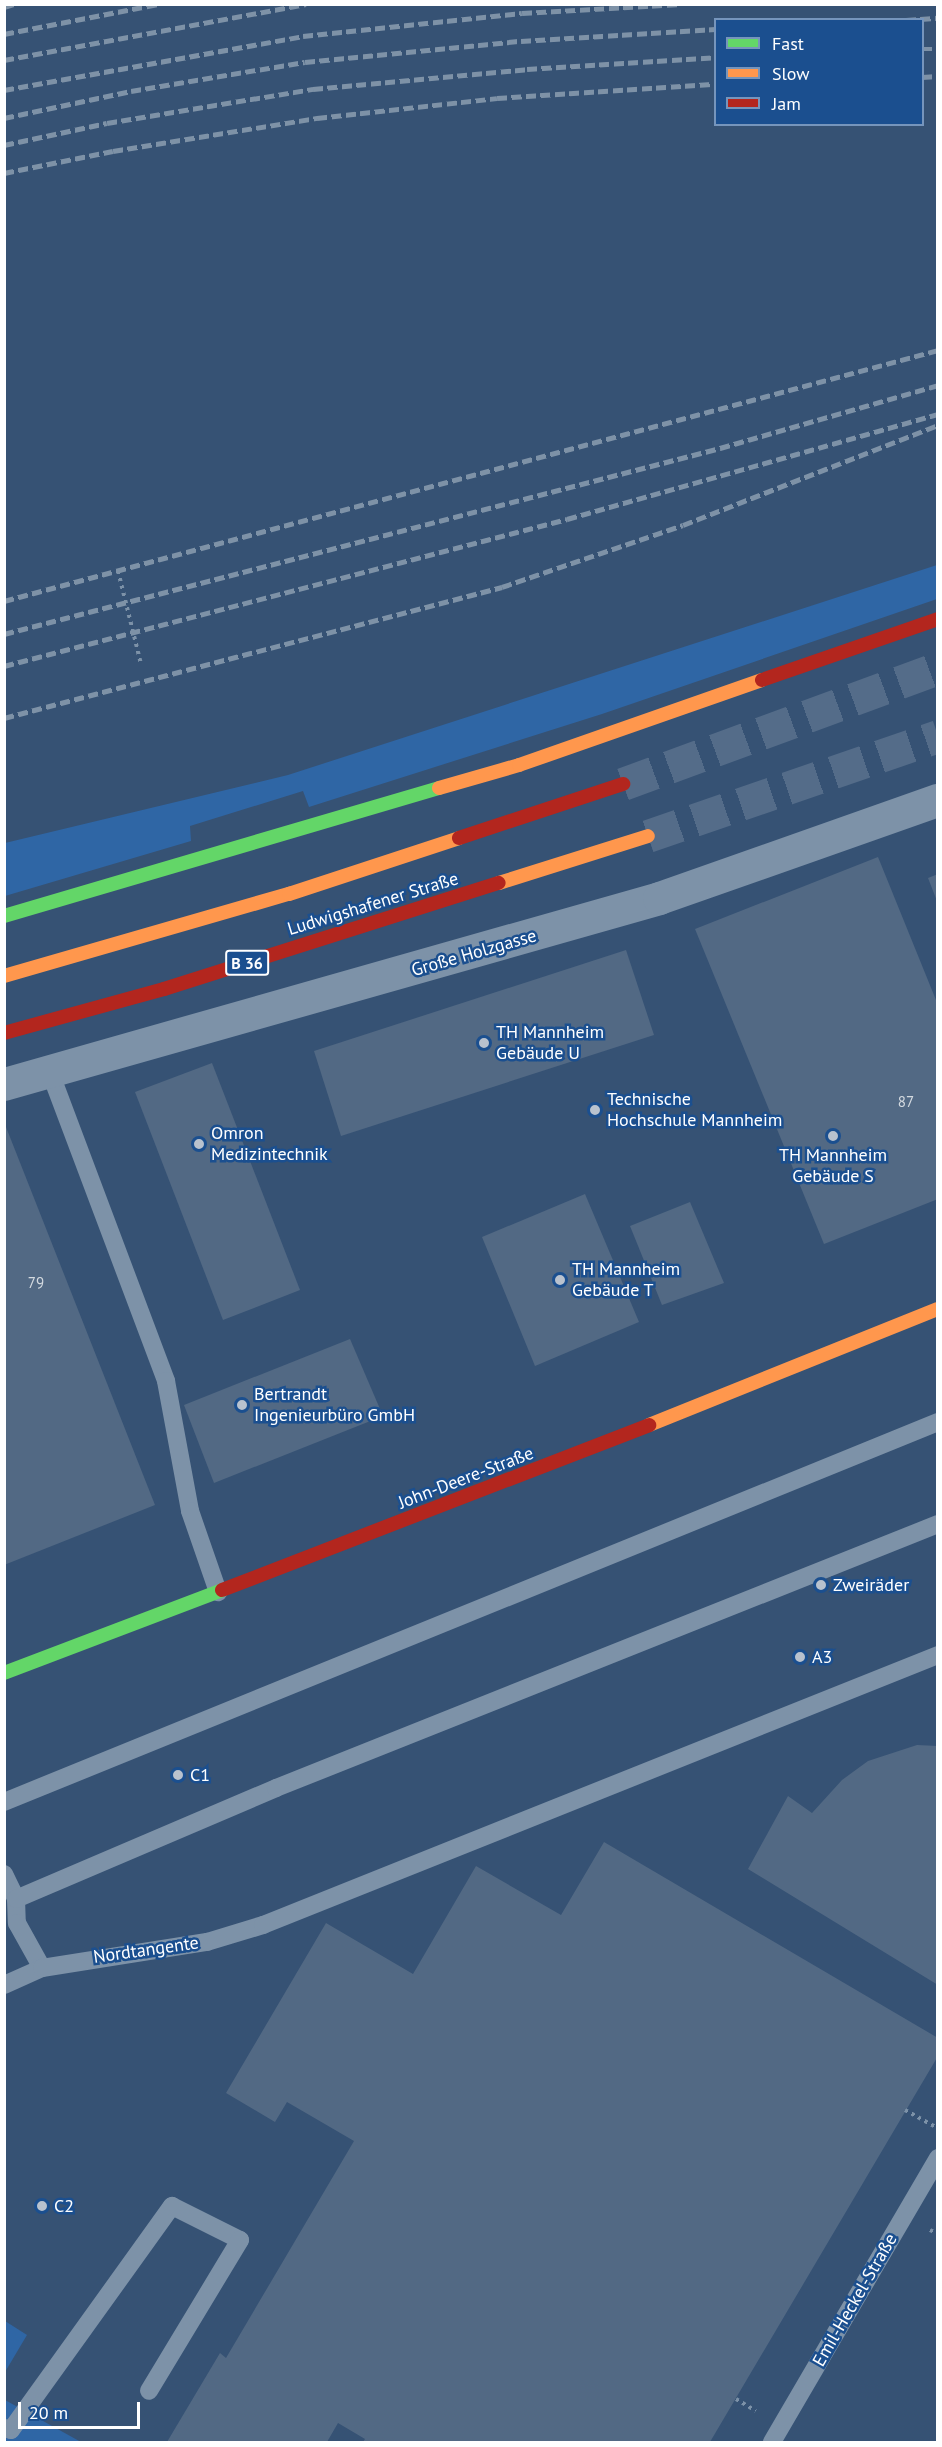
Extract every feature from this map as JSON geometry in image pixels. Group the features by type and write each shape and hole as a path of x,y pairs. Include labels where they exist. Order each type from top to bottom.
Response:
{"main road":[{"path":"4,915 519,765 938,619"},
{"name":"Ludwigshafener Straße","path":"4,975 289,894 623,784"},
{"name":"Ludwigshafener Straße","path":"4,1033 164,989 648,836"},
{"name":"John-Deere-Straße","path":"4,1673 511,1480 938,1309"}],"street":[{"name":"Große Holzgasse","path":"4,1084 649,901 863,829 938,800"}],"lane":[{"path":"50,1072 166,1381 190,1511 218,1592"},
{"path":"4,1802 938,1422"},
{"path":"16,1899 276,1788 938,1524"},
{"name":"Nordtangente","path":"4,1985 42,1968 207,1942 288,1915 938,1655"},
{"path":"4,1874 16,1899 17,1923 42,1968"},
{"name":"Emil-Heckel-Straße","path":"772,2442 938,2158"},
{"path":"4,2428 11,2430 172,2206 240,2241 149,2391"}],"path":[{"path":"118,571 141,664"},
{"path":"905,2110 938,2128"},
{"path":"929,2229 938,2234"}],"shaded area":[{"path":"937,565 937,599 602,714 309,807 303,791 190,826 191,841 5,896 5,843 288,775"},
{"path":"5,2321 27,2335 5,2372"},
{"path":"5,2400 81,2442 5,2442"}],"building":[{"path":"878,857 938,1005 938,1199 824,1244 695,929"},
{"path":"938,874 938,901 937,901 928,878"},
{"name":"TH Mannheim Gebäude U","path":"626,950 654,1035 341,1136 314,1051"},
{"name":"Omron Medizintechnik","path":"212,1063 300,1290 223,1320 135,1092"},
{"path":"4,1122 155,1505 4,1565"},
{"name":"TH Mannheim Gebäude T","path":"585,1194 639,1322 535,1366 482,1237"},
{"path":"690,1202 724,1283 662,1305 630,1226"},
{"path":"350,1339 383,1416 214,1483 184,1405"},
{"path":"917,1745 938,1746 938,1985 748,1869 788,1796 812,1813 842,1780 868,1761"},
{"path":"604,1842 938,2038 938,2056 710,2442 363,2442 365,2439 338,2423 327,2442 167,2442 220,2353 226,2358 354,2141 287,2102 275,2122 226,2093 326,1923 413,1974 476,1866 561,1915"}],"tunnel":[{"path":"623,784 938,668"},
{"path":"648,836 938,736"}],"railway":[{"path":"4,7 14,4"},
{"path":"4,34 158,4"},
{"path":"4,60 306,4"},
{"path":"4,90 303,36 522,13 681,4"},
{"path":"924,19 938,18"},
{"path":"4,118 131,91 305,62 521,41 714,29"},
{"path":"924,49 938,49"},
{"path":"4,145 107,123 313,89 527,69 714,57"},
{"path":"924,77 938,76"},
{"path":"4,173 113,151 317,118 497,98 714,84"},
{"path":"4,601 938,350"},
{"path":"4,634 720,448 938,385"},
{"path":"4,666 567,519 938,414"},
{"path":"4,718 502,587 683,525 938,425"}],"traffic: fast":[{"path":"4,916 439,788"},
{"path":"4,1673 222,1590"}],"traffic: slow":[{"path":"439,788 519,765 762,680"},
{"path":"499,883 648,836"},
{"path":"4,976 289,894 459,838"},
{"path":"649,1425 938,1309"}],"traffic: jam":[{"path":"762,680 938,619"},
{"path":"459,838 623,784"},
{"path":"4,1033 164,989 499,883"},
{"path":"222,1590 649,1425"}],"place":[{"name":"TH Mannheim Gebäude U","path":"484,1043"},
{"name":"Technische Hochschule Mannheim","path":"595,1110"},
{"name":"TH Mannheim Gebäude S","path":"833,1136"},
{"name":"Omron Medizintechnik","path":"199,1144"},
{"name":"TH Mannheim Gebäude T","path":"560,1280"},
{"name":"Bertrandt Ingenieurbüro GmbH","path":"242,1405"},
{"name":"Zweiräder","path":"821,1585"},
{"name":"A3","path":"800,1657"},
{"name":"C1","path":"178,1775"},
{"name":"C2","path":"42,2206"}]}
